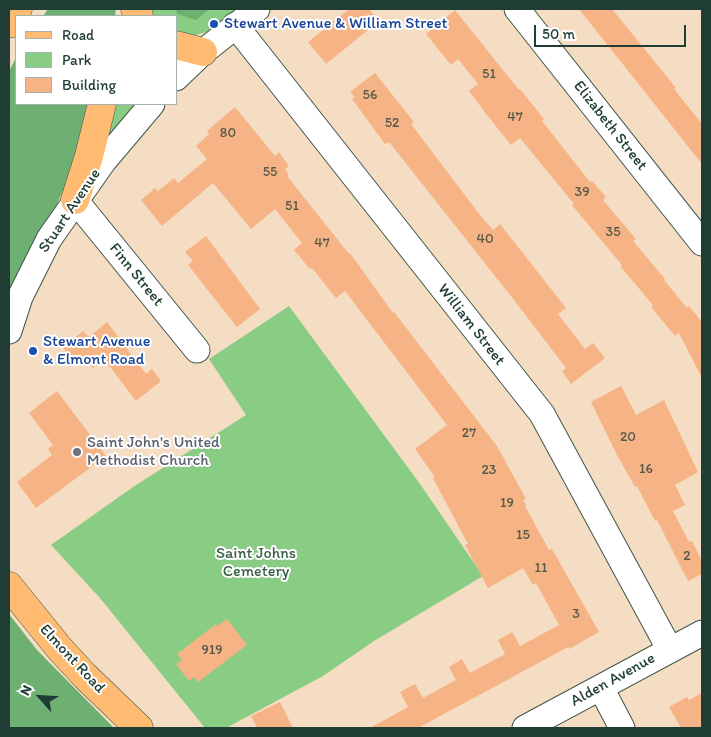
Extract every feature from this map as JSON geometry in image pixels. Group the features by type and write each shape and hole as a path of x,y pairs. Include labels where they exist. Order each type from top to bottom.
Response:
{"main road":[{"path":"9,24 18,9"},
{"path":"178,46 204,52"},
{"path":"75,200 89,156 102,105"},
{"name":"Elmont Road","path":"9,586 67,656 139,728"}],"street":[{"path":"178,76 204,52 257,9"},
{"name":"Elizabeth Street","path":"518,9 702,243"},
{"name":"William Street","path":"236,25 542,414 670,650"},
{"name":"Stuart Avenue","path":"9,331 20,297 39,257 75,200 103,162 151,105"},
{"name":"Finn Street","path":"75,200 197,350"},
{"name":"Alden Avenue","path":"525,728 702,633"},
{"path":"601,688 622,728"}],"green space":[{"path":"48,9 116,9 115,15 44,15"},
{"path":"148,9 239,9 213,30 193,36 178,34 178,15 151,15"},
{"path":"176,9 210,9 196,20 177,14"},
{"path":"15,60 15,105 94,105 68,179 50,220 9,295 9,71"},
{"path":"115,105 136,105 111,134 107,134"},
{"name":"Saint Johns Cemetery","path":"289,306 420,484 483,576 374,641 323,676 226,728 205,728 100,598 51,545 133,487 246,415 209,359"},
{"path":"9,614 37,650 114,728 9,728"}],"building":[{"path":"349,9 369,9 379,21 326,64 308,42"},
{"path":"579,9 612,9 676,88 674,89 702,124 702,164"},
{"path":"455,10 544,119 542,121 590,182 592,181 606,197 603,200 636,239 633,241 687,308 689,306 702,322 702,378 679,333 675,336 651,307 653,305 620,266 622,265 520,138 511,145 469,91 478,84 458,59 451,65 426,34"},
{"path":"375,73 414,122 411,124 480,215 493,230 500,224 566,308 558,314 585,349 593,343 605,358 571,384 562,371 566,368 514,300 389,142 385,144 352,99 355,97 350,92"},
{"path":"235,107 275,156 279,152 289,166 285,169 289,175 287,176 350,253 393,313 497,446 526,499 523,500 525,506 549,550 552,549 599,632 418,728 370,728 408,707 400,692 415,684 423,698 456,680 449,667 462,659 470,673 505,654 498,640 512,632 520,646 559,625 536,583 533,585 523,568 488,588 465,545 468,544 433,478 435,477 415,449 447,425 345,291 336,298 312,268 310,269 294,250 302,243 275,209 251,229 213,183 162,226 141,200 155,188 158,191 174,178 178,183 207,159 196,146 209,134 207,131"},
{"path":"206,236 260,309 237,327 188,265 193,261 185,252"},
{"path":"107,322 146,374 152,369 161,381 136,401 104,359 93,368 84,356 76,363 63,348 83,331 89,337"},
{"path":"621,386 636,415 664,400 698,472 675,485 685,505 673,511 689,542 692,541 702,561 702,574 688,581 657,520 655,521 637,486 635,487 617,455 591,402"},
{"name":"Saint John's United Methodist Church","path":"57,391 106,456 36,508 17,482 52,455 48,449 53,445 29,413"},
{"path":"227,619 247,645 198,682 194,677 189,681 176,664 182,660 177,654 216,624 217,626"},
{"path":"702,693 702,728 681,728 669,707 687,697 689,700"},
{"path":"280,702 293,728 257,728 251,716"}],"place":[{"name":"Stewart Avenue & William Street","path":"214,24"},
{"name":"Stewart Avenue & Elmont Road","path":"33,351"},
{"name":"Saint John's United Methodist Church","path":"77,452"}]}
